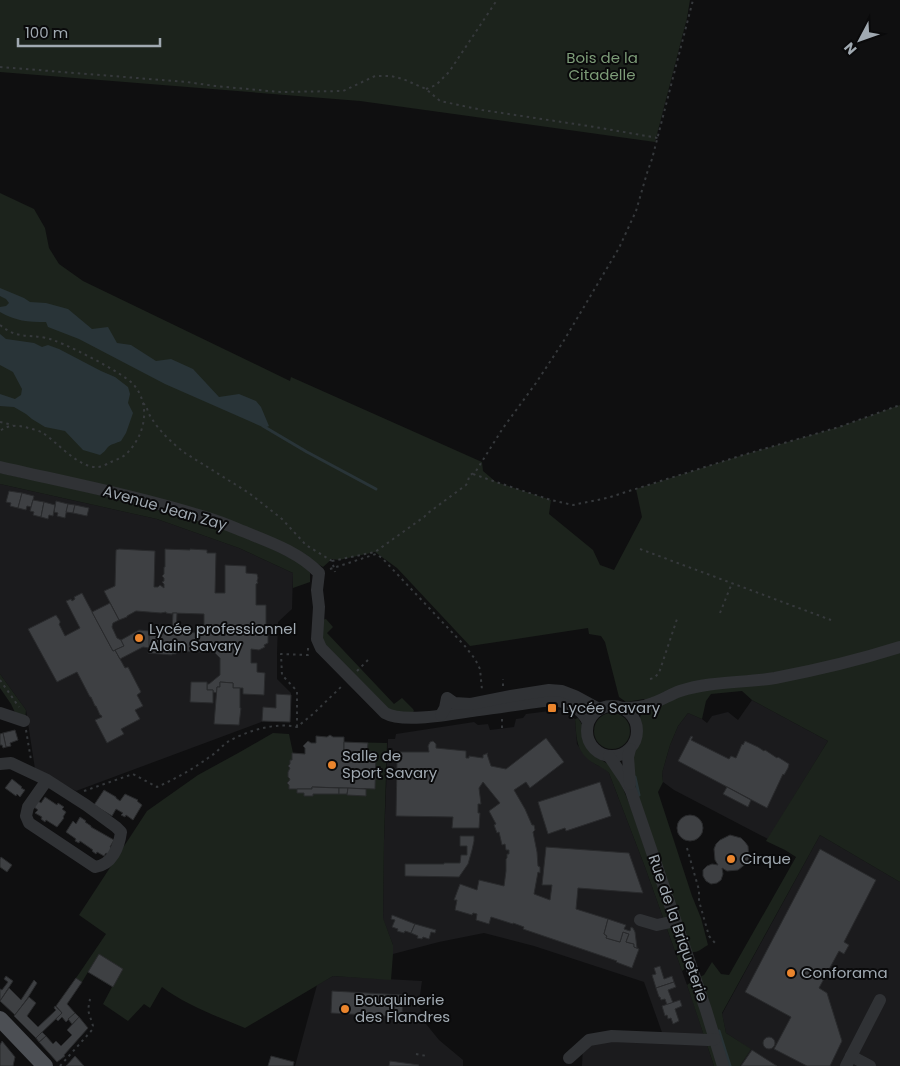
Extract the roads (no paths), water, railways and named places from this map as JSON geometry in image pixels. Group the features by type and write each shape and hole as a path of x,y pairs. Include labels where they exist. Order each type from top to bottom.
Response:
{"main road":[{"path":"0,1019 45,1066"}],"street":[{"name":"Avenue Jean Zay","path":"0,467 179,509 213,519 294,554 310,564 319,573 317,639 321,648 384,713 390,716 405,717 441,715"},
{"path":"636,723 641,714 653,704 680,691 802,672 852,661 900,647"},
{"path":"441,715 447,698 454,703 471,704 549,690 562,691 599,709"},
{"path":"441,715 555,700 566,702 576,707 586,717 588,722"},
{"path":"623,708 631,714 636,723 636,740 630,749 620,755 609,756 599,752 591,744 587,734 588,722 594,712 613,705 630,708 653,704"},
{"path":"0,714 24,721"},
{"name":"Rue de la Briqueterie","path":"630,749 628,767 630,791"},
{"name":"Rue de la Briqueterie","path":"609,756 624,778 630,791 724,1066"},
{"path":"0,764 11,762 47,780 109,821 121,832 116,852 100,866 95,867 29,823 26,816 28,807 47,780"},
{"path":"640,920 657,926 675,921"},
{"path":"870,1066 848,1061 880,1000"},
{"path":"569,1058 589,1040 612,1036 708,1040 715,1038"}],"waterway":[{"path":"263,426 376,489"},
{"path":"635,777 639,795"},
{"path":"719,1031 730,1066"}],"place":[{"name":"Lycée professionnel Alain Savary","path":"139,638"},
{"name":"Lycée Savary","path":"552,708"},
{"name":"Salle de Sport Savary","path":"332,765"},
{"name":"Cirque","path":"731,859"},
{"name":"Conforama","path":"791,973"},
{"name":"Bouquinerie des Flandres","path":"345,1009"}],"park label":[{"name":"Bois de la Citadelle","path":"602,66"}]}
